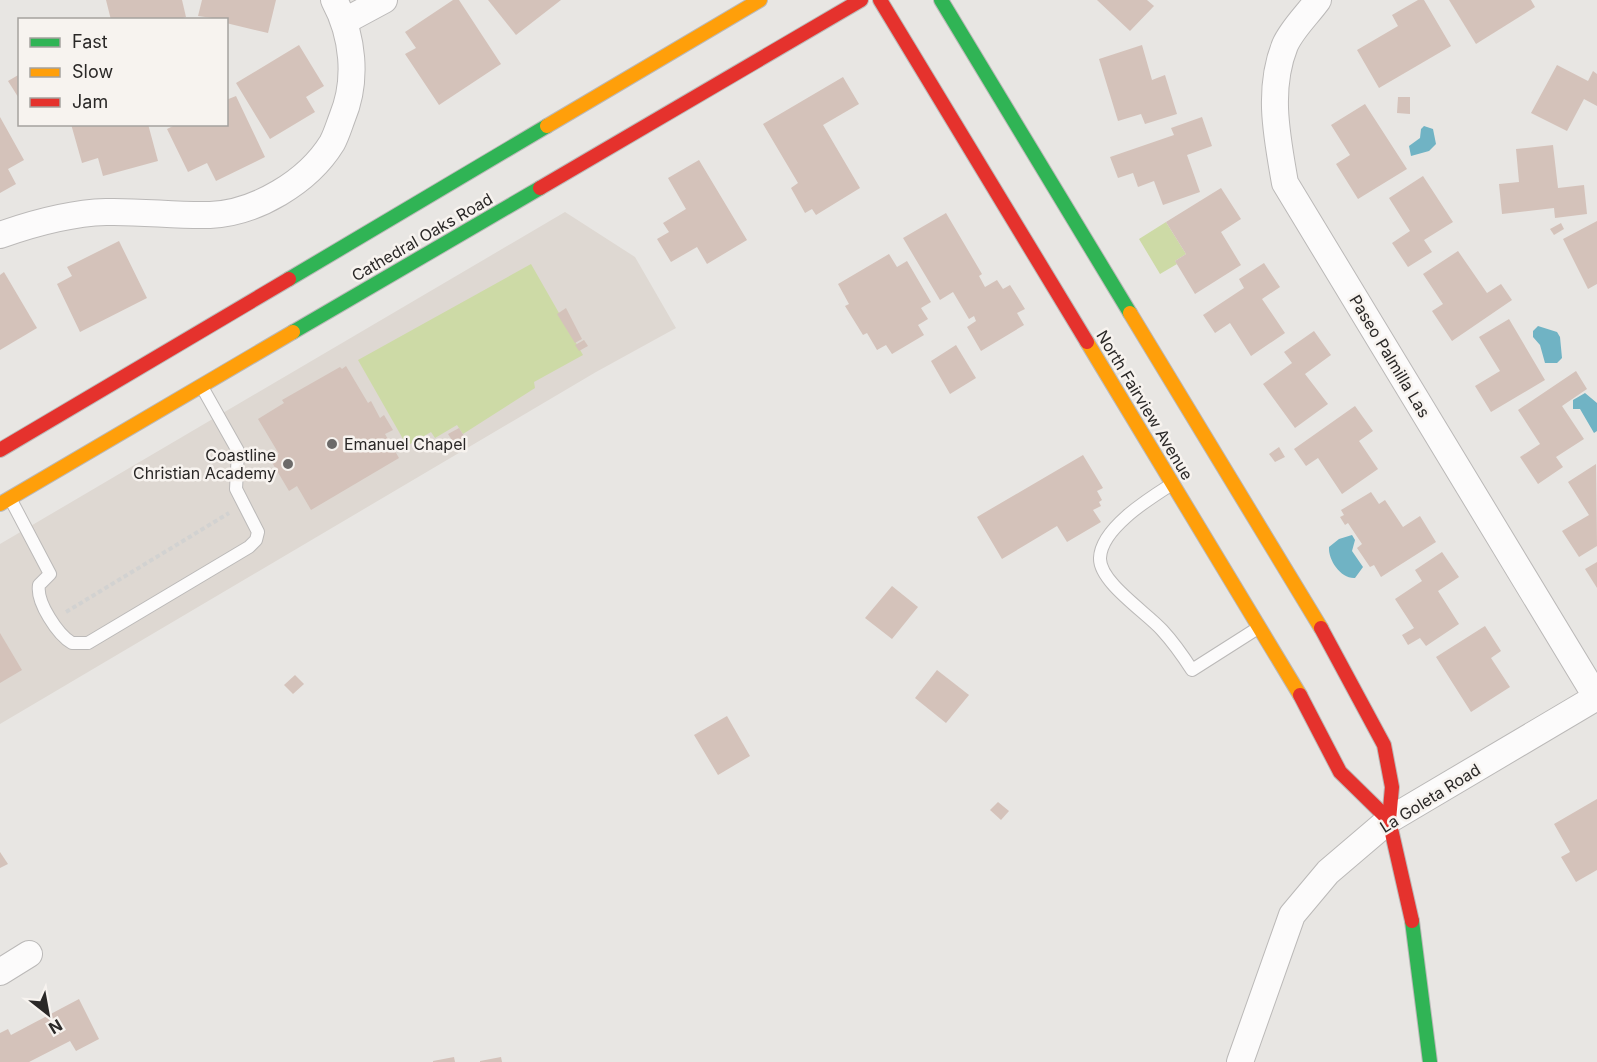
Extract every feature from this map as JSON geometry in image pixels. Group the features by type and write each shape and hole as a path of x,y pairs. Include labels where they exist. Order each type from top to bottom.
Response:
{"street":[{"path":"0,235 42,220 106,212 213,215 256,204 280,193 311,168 332,143 347,105 352,61 339,10 384,0"},
{"name":"Cathedral Oaks Road","path":"0,450 760,0"},
{"name":"Cathedral Oaks Road","path":"3,494 201,386 861,0"},
{"name":"North Fairview Avenue","path":"880,0 1259,627 1315,721 1340,772 1389,820"},
{"path":"941,0 1156,353 1364,702 1384,745 1392,787 1389,820 1414,932 1430,1062"},
{"name":"Paseo Palmilla Las","path":"1318,0 1286,44 1274,88 1276,135 1285,183 1597,697"},
{"name":"La Goleta Road","path":"1240,1062 1292,915 1328,872 1389,820 1597,697"},
{"path":"0,972 29,954"}],"lane":[{"path":"3,494 50,574 39,585 42,601 62,635 72,644 80,645 254,543 258,530 236,489 238,450 201,386"},
{"path":"1173,483 1131,511 1108,539 1100,557 1103,569 1115,586 1163,631 1192,670 1259,627"}],"path":[{"path":"63,614 243,505"}],"shaded area":[{"name":"Coastline Christian Academy","path":"565,212 635,257 676,328 596,372 0,724 0,544"}],"green space":[{"path":"1166,222 1186,254 1175,261 1177,264 1160,274 1139,239"},
{"path":"531,264 583,355 534,382 535,388 463,434 457,425 435,438 431,432 407,446 358,360"}],"water":[{"path":"1424,126 1433,129 1436,144 1429,151 1411,156 1409,146 1420,138 1421,129"},
{"path":"1538,326 1557,332 1560,337 1562,358 1557,363 1545,363 1540,345 1533,337 1533,331"},
{"path":"1585,393 1597,403 1597,431 1594,433 1580,409 1573,409 1573,400"},
{"path":"1352,535 1355,540 1352,551 1363,567 1355,578 1345,575 1336,568 1329,552 1329,547 1339,539"}],"building":[{"path":"106,0 182,0 186,17 183,18 110,18"},
{"path":"202,0 276,0 268,33 228,23 228,18 198,16"},
{"path":"453,0 459,0 501,64 439,105 405,54 416,48 405,32"},
{"path":"488,0 561,0 516,35"},
{"path":"1097,0 1147,0 1154,6 1130,31"},
{"path":"1418,0 1424,0 1451,46 1379,88 1357,50 1398,26 1392,15"},
{"path":"1449,0 1531,0 1535,7 1476,44"},
{"path":"299,45 324,86 306,97 315,112 270,139 236,83"},
{"path":"1142,45 1152,80 1165,75 1177,114 1145,124 1141,114 1118,121 1099,59"},
{"path":"1557,65 1588,81 1593,71 1597,74 1597,106 1584,99 1567,131 1531,113"},
{"path":"18,75 18,97 8,81"},
{"path":"843,77 859,104 823,125 860,188 816,215 812,209 805,213 791,188 798,183 763,124"},
{"path":"236,96 265,157 216,181 207,163 188,172 167,129 173,126 228,126 228,99"},
{"path":"1398,97 1410,97 1410,114 1397,113"},
{"path":"1365,104 1407,169 1358,199 1336,164 1350,155 1331,125"},
{"path":"0,117 24,160 8,169 16,184 0,193"},
{"path":"1202,117 1212,146 1187,155 1200,192 1163,205 1154,181 1138,187 1133,173 1118,178 1110,157 1174,135 1171,128"},
{"path":"72,126 149,126 158,161 103,176 98,158 82,163"},
{"path":"1553,145 1558,188 1584,185 1587,214 1555,218 1554,208 1502,214 1499,184 1519,182 1516,149"},
{"path":"699,160 747,240 707,264 697,247 671,262 657,239 669,232 663,223 686,209 668,178"},
{"path":"1423,176 1453,222 1424,240 1432,252 1408,267 1392,243 1410,231 1389,198"},
{"path":"1221,188 1241,219 1221,232 1241,265 1195,294 1175,261 1186,254 1166,222"},
{"path":"946,213 982,274 979,276 985,287 997,280 1003,289 1010,285 1025,309 1017,313 1024,325 981,351 967,327 976,321 974,316 969,319 953,292 940,300 903,238"},
{"path":"1597,221 1597,284 1588,289 1563,239"},
{"path":"1561,223 1564,229 1554,235 1550,229"},
{"path":"119,241 147,298 80,332 57,284 72,276 67,267"},
{"path":"1458,251 1487,293 1501,284 1512,300 1452,341 1432,311 1443,304 1423,274"},
{"path":"889,254 897,267 907,261 931,302 921,308 928,319 918,325 924,335 892,354 886,345 877,350 867,333 863,335 845,306 849,304 838,284"},
{"path":"1264,263 1280,287 1262,299 1285,333 1251,356 1230,323 1215,333 1203,315 1244,288 1239,279"},
{"path":"4,272 37,328 0,350 0,275"},
{"path":"566,308 582,339 575,343 557,314"},
{"path":"1509,319 1545,380 1491,412 1475,386 1500,371 1479,337"},
{"path":"1314,331 1331,355 1305,374 1328,404 1295,428 1263,384 1292,363 1284,352"},
{"path":"584,340 588,346 579,351 575,345"},
{"path":"956,345 976,378 950,394 931,361"},
{"name":"Emanuel Chapel","path":"346,366 368,403 371,401 380,418 384,415 393,430 385,434 399,458 311,510 297,486 289,491 270,459 279,454 258,419 284,403 282,400 340,367 342,369"},
{"path":"1576,371 1587,389 1562,406 1584,439 1556,457 1563,467 1538,484 1520,457 1540,444 1518,410"},
{"path":"1355,406 1373,431 1359,441 1378,469 1342,494 1318,458 1306,466 1294,449"},
{"path":"459,428 466,439 455,445 448,434"},
{"path":"1279,447 1285,457 1275,462 1269,454"},
{"path":"1083,455 1103,488 1097,491 1102,500 1099,502 1101,506 1093,510 1101,522 1067,542 1057,526 1002,559 977,517"},
{"path":"1596,464 1597,546 1579,557 1562,531 1589,515 1568,482"},
{"path":"1371,492 1379,504 1385,500 1403,527 1420,516 1436,542 1381,577 1374,565 1370,567 1357,548 1362,544 1348,523 1345,525 1340,517 1344,515 1341,510"},
{"path":"1442,552 1459,577 1438,591 1459,624 1426,646 1420,638 1408,645 1402,635 1414,628 1395,599 1422,581 1415,570"},
{"path":"1597,562 1597,588 1585,569"},
{"path":"892,586 918,607 892,639 865,618"},
{"path":"1485,626 1501,651 1491,658 1510,687 1471,712 1436,657"},
{"path":"0,633 22,670 0,683"},
{"path":"937,670 969,695 946,723 915,698"},
{"path":"295,675 304,684 293,694 284,685"},
{"path":"727,716 750,756 718,775 694,735"},
{"path":"1597,799 1597,870 1576,882 1561,857 1570,852 1554,824"},
{"path":"998,802 1009,811 1001,820 990,810"},
{"path":"0,852 8,864 0,868"},
{"path":"79,999 99,1039 76,1051 70,1041 29,1062 0,1062 0,1033 8,1029 11,1035"},
{"path":"454,1057 455,1062 433,1062 433,1061"},
{"path":"501,1057 502,1062 480,1062 480,1061"}],"traffic: fast":[{"path":"941,0 1130,313"},
{"path":"289,279 547,126"},
{"path":"293,332 540,188"},
{"path":"1412,921 1430,1062"}],"traffic: slow":[{"path":"547,126 760,0"},
{"path":"1130,313 1321,628"},
{"path":"0,504 293,332"},
{"path":"1087,342 1300,695"}],"traffic: jam":[{"path":"540,188 861,0"},
{"path":"880,0 1087,342"},
{"path":"0,450 289,279"},
{"path":"1321,628 1384,745 1392,787 1389,820 1412,921"},
{"path":"1300,695 1340,772 1389,820"}],"place":[{"name":"Emanuel Chapel","path":"332,444"},
{"name":"Coastline Christian Academy","path":"288,464"}]}
